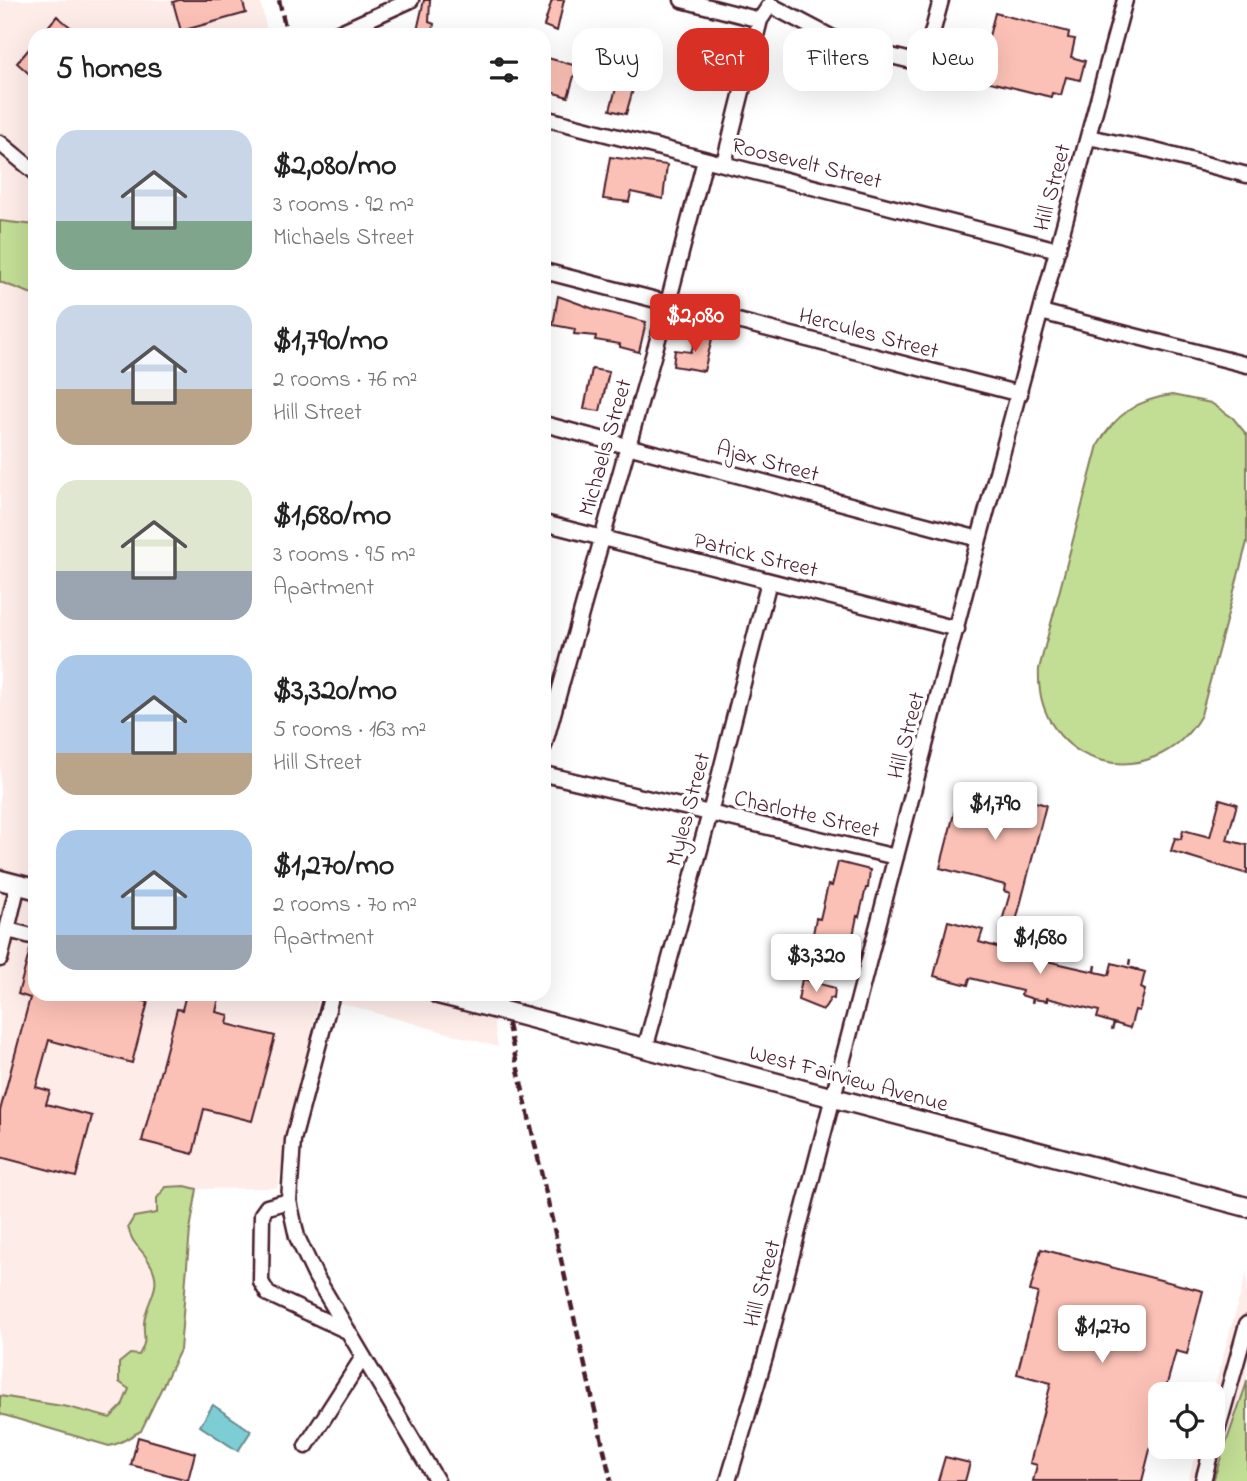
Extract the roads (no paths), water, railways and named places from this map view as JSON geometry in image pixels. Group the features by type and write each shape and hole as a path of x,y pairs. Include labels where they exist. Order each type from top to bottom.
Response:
{"main road":[{"path":"0,880 27,887"},
{"name":"West Fairview Avenue","path":"466,1001 1247,1207"}],"street":[{"path":"346,28 387,4 411,0"},
{"path":"682,0 760,20"},
{"path":"724,163 760,20 768,2 846,45 920,63 930,41 941,0"},
{"name":"Hill Street","path":"728,1481 765,1357 979,539 1125,0"},
{"name":"Roosevelt Street","path":"551,120 1058,250"},
{"path":"1088,137 1247,175"},
{"path":"0,143 28,166"},
{"name":"Michaels Street","path":"551,721 668,303 705,160"},
{"name":"Hercules Street","path":"551,273 1020,394"},
{"path":"1041,312 1247,365"},
{"name":"Ajax Street","path":"551,426 979,539"},
{"name":"Patrick Street","path":"551,525 957,629"},
{"name":"Myles Street","path":"645,1049 710,813 769,580"},
{"name":"Charlotte Street","path":"551,776 896,857"},
{"path":"0,959 8,930 27,887"},
{"path":"8,930 28,935"},
{"path":"330,1001 293,1140 289,1202 297,1237 316,1277 436,1481"},
{"path":"289,1202 267,1207 262,1214 261,1282 268,1294 347,1331"},
{"path":"1225,1404 1247,1324"},
{"path":"306,1446 363,1357"},
{"path":"1203,1481 1209,1459"}],"water":[{"path":"213,1405 251,1431 238,1451 200,1426"}],"railway":[{"path":"279,0 285,28"},
{"path":"503,1001 611,1481"}]}
